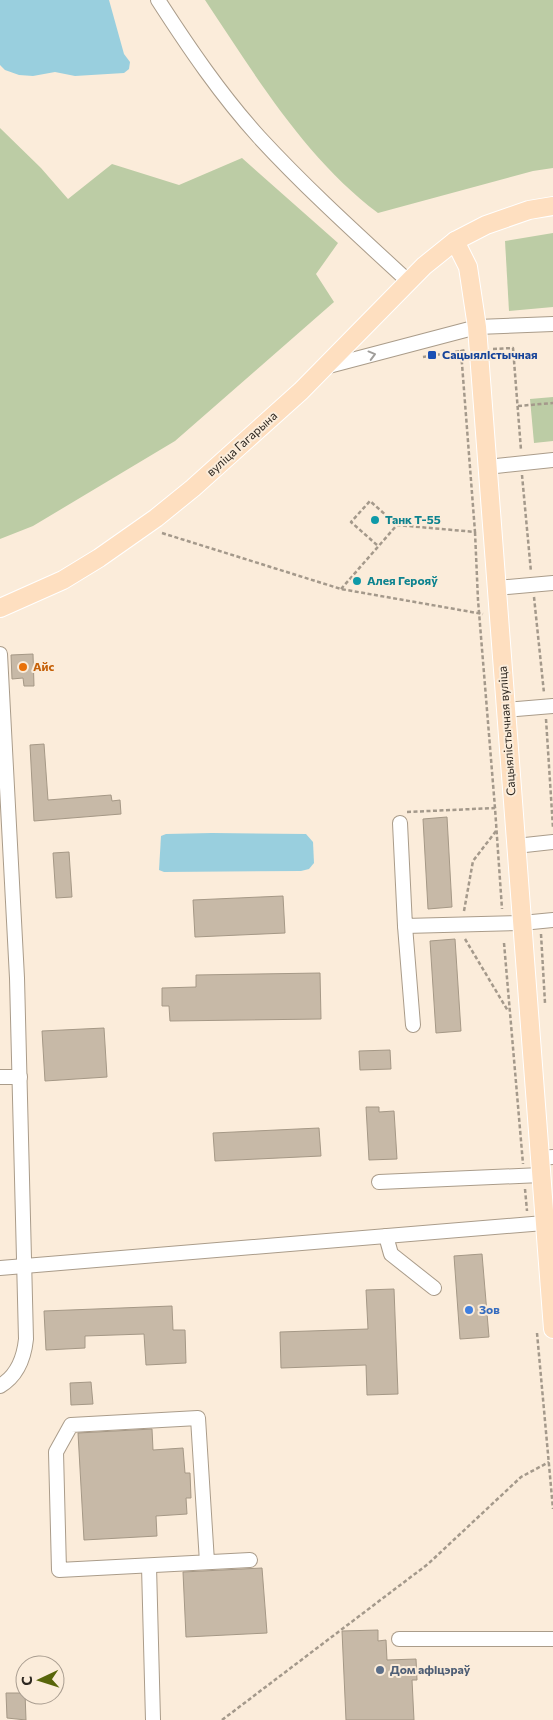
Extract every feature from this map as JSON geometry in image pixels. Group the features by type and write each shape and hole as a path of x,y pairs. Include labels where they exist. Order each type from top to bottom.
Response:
{"main road":[{"path":"455,241 486,225 529,210 553,206"},
{"name":"вуліца Гагарына","path":"0,608 63,580 156,518 252,436 325,367 409,282 455,241"},
{"name":"Сацыялістычная вуліца","path":"455,241 468,267 477,327 496,588 489,614 506,710 523,942 544,1163 553,1329"}],"street":[{"path":"158,0 203,68 259,137 352,230 409,282"},
{"path":"325,367 477,327 553,324"},
{"path":"487,467 553,460"},
{"path":"496,588 553,583"},
{"path":"0,654 17,978 26,1267 24,1354 17,1370 0,1386"},
{"path":"506,710 549,706"},
{"path":"400,823 405,926 413,1024"},
{"path":"516,846 553,842"},
{"path":"405,926 503,924 553,920"},
{"path":"0,1077 20,1077"},
{"path":"379,1182 544,1163"},
{"path":"0,1268 386,1236 548,1231"},
{"path":"386,1236 390,1254 434,1288"},
{"path":"207,1562 198,1418 71,1425 56,1452 60,1570 250,1560"},
{"path":"150,1566 153,1720"},
{"path":"399,1639 553,1639"}],"path":[{"path":"414,359 461,351"},
{"path":"518,406 553,404"},
{"path":"377,545 351,522 370,501 397,525"},
{"path":"166,526 159,533 341,589 489,614"},
{"path":"475,532 489,614 495,808 504,943 542,941"},
{"path":"535,614 549,706"},
{"path":"400,823 407,812 495,808"},
{"path":"222,1720 428,1564 520,1477 549,1462"}],"green space":[{"path":"205,0 553,0 553,168 533,171 378,213 327,167 304,141 262,86"},
{"path":"0,128 41,168 68,199 112,164 179,185 242,158 338,243 316,274 334,302 175,441 33,526 0,539"},
{"path":"553,233 553,307 509,311 505,241"},
{"path":"553,397 553,441 534,443 530,399"}],"water":[{"path":"0,0 109,0 124,54 130,62 129,69 124,73 75,76 55,72 33,76 19,75 5,70 0,65"},
{"path":"166,834 306,834 313,842 314,863 309,869 301,871 164,872 159,870 161,836"}],"building":[{"name":"Айс","path":"33,654 34,686 24,686 23,678 12,679 11,655"},
{"path":"44,744 48,800 111,795 112,801 120,800 121,814 34,821 30,745"},
{"path":"447,817 452,907 428,909 423,819"},
{"path":"69,852 72,897 56,898 53,853"},
{"path":"283,896 285,933 195,937 193,900"},
{"path":"455,939 461,1031 436,1033 430,941"},
{"path":"320,973 321,1019 170,1021 169,1006 162,1006 162,988 196,987 196,975"},
{"path":"104,1028 107,1077 45,1081 42,1031"},
{"path":"390,1050 391,1069 360,1070 359,1051"},
{"path":"366,1107 379,1107 379,1112 394,1111 397,1159 369,1160"},
{"path":"319,1128 321,1156 215,1161 213,1133"},
{"path":"482,1254 489,1337 460,1339 454,1256"},
{"path":"394,1289 398,1394 367,1395 366,1365 281,1368 280,1332 368,1329 366,1290"},
{"path":"172,1306 173,1330 185,1330 186,1363 146,1365 144,1334 85,1336 85,1348 46,1350 44,1311"},
{"path":"91,1382 93,1404 71,1405 70,1383"},
{"path":"152,1429 153,1450 183,1448 185,1473 190,1473 191,1498 186,1498 187,1514 156,1516 157,1536 84,1540 78,1433"},
{"path":"262,1568 267,1633 186,1637 183,1572"},
{"name":"Дом афіцэраў","path":"378,1630 378,1641 386,1640 387,1660 416,1659 417,1680 412,1680 414,1720 346,1720 342,1631"},
{"path":"6,1693 15,1693 15,1705 25,1705 26,1720 7,1718"}],"place":[{"name":"Сацыялістычная","path":"432,355"},
{"name":"Танк Т-55","path":"375,520"},
{"name":"Алея Герояў","path":"357,581"},
{"name":"Айс","path":"23,667"},
{"name":"Зов","path":"469,1310"},
{"name":"Дом афіцэраў","path":"380,1670"}]}
